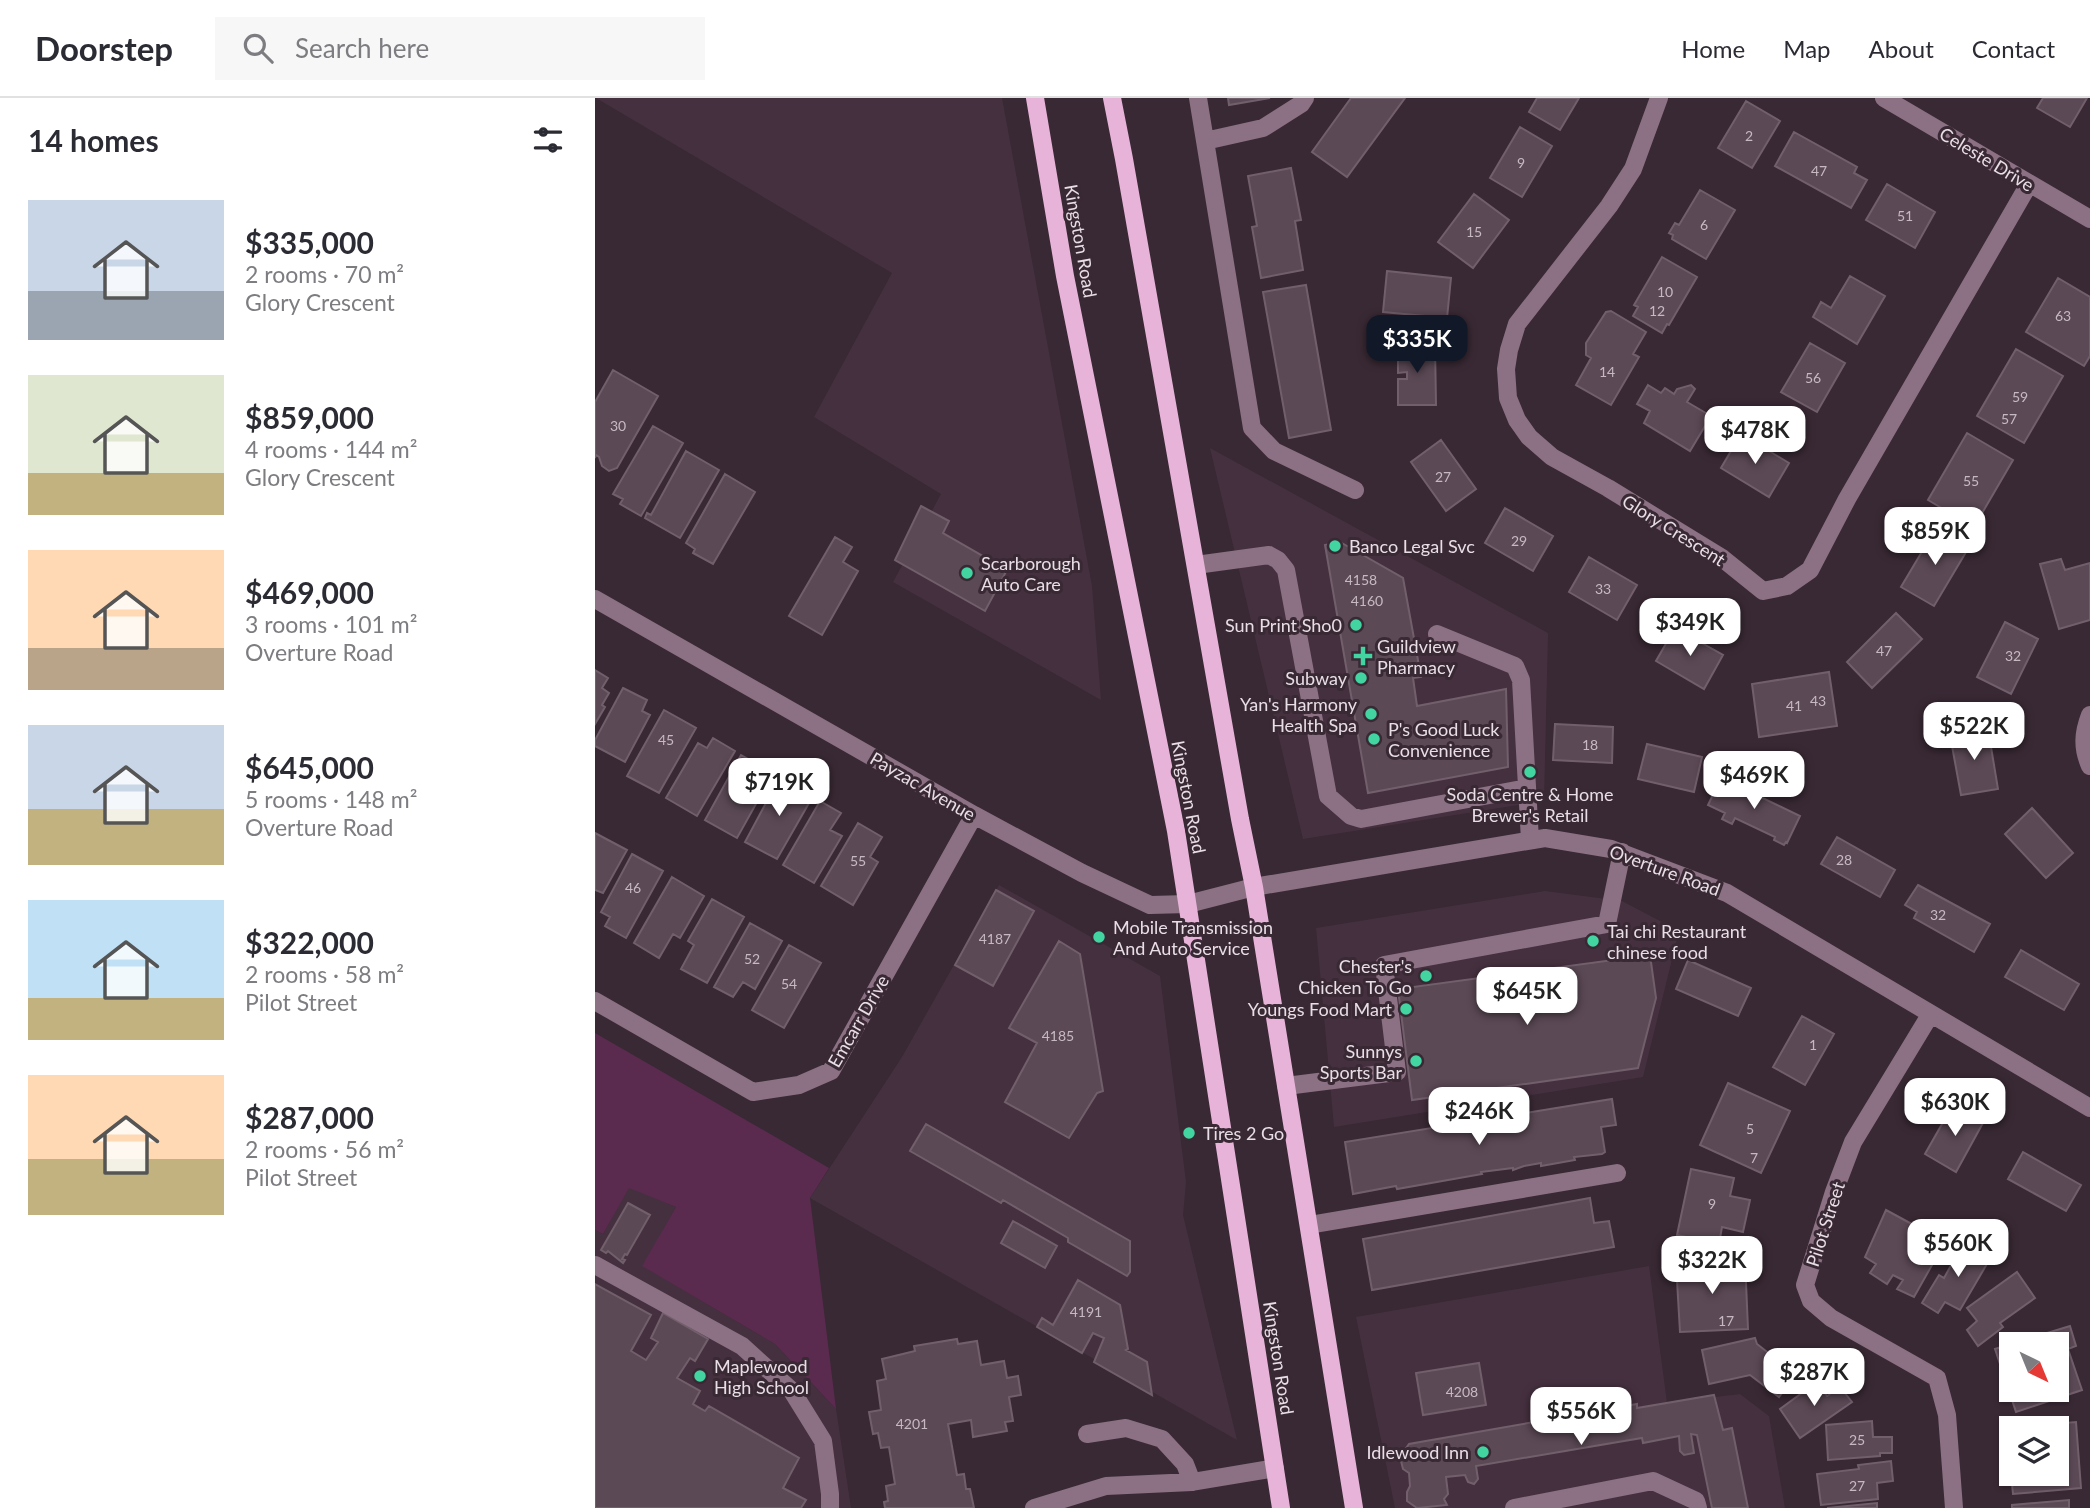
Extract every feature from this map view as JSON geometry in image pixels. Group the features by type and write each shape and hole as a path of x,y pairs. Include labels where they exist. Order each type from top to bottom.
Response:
{"main road":[{"name":"Kingston Road","path":"1035,98 1065,276 1173,817 1281,1508"},
{"path":"1112,98 1254,887 1354,1508"}],"street":[{"path":"1198,98 1252,428 1274,451 1355,490"},
{"path":"1205,141 1263,128 1301,104 1305,98"},
{"name":"Glory Crescent","path":"1659,98 1633,169 1609,206 1517,324 1506,369 1508,398 1517,420 1529,437 1552,457 1722,558 1763,591 1787,586 1810,570 1847,499 2029,184"},
{"name":"Celeste Drive","path":"1884,98 2090,219"},
{"path":"1196,565 1269,555 1278,559 1286,570 1328,796 1351,816 1361,819 1527,788"},
{"name":"Payzac Avenue","path":"595,599 974,815 1082,873 1150,905 1188,904"},
{"path":"1437,634 1515,666 1521,680 1530,840"},
{"path":"2090,715 2084,729 2084,747 2090,766"},
{"name":"Emcarr Drive","path":"595,1001 753,1092 799,1085 831,1071 974,815"},
{"name":"Overture Road","path":"1188,904 1254,887 1545,838 1622,852 1727,893 2090,1108"},
{"path":"1286,1086 1397,1072 1384,965 1607,923 1622,852"},
{"name":"Pilot Street","path":"1930,1015 1853,1142 1834,1192 1805,1285 1811,1301 1831,1318 1937,1378 1947,1415 1954,1508"},
{"path":"1309,1225 1616,1173"},
{"path":"595,1265 742,1346 792,1391 823,1441 830,1508"},
{"path":"1087,1434 1126,1428 1162,1439 1185,1464 1192,1482"},
{"path":"1034,1508 1106,1486 1192,1482 1275,1468"},
{"path":"1514,1508 1653,1481 1696,1501 1698,1508"}],"shaded area":[{"path":"596,98 1002,98 1092,586 1101,700 893,582 941,494 814,417 892,273"},
{"path":"1210,448 1548,633 1544,801 1303,839"},
{"path":"999,885 1160,976 1186,1182 1183,1215 1237,1440 810,1198 902,1057"},
{"path":"1545,891 1622,901 1679,931 1643,1077 1334,1127 1316,928"},
{"path":"595,1033 829,1168 810,1198 836,1409 775,1344 642,1266 676,1207 629,1188 603,1234 595,1230"},
{"name":"Maplewood High School","path":"629,1187 676,1207 643,1266 775,1344 836,1409 851,1508 595,1508 595,1230 603,1234"},
{"path":"1649,1266 1667,1403 1740,1394 1769,1416 1785,1508 1395,1508 1356,1317"}],"building":[{"path":"1228,98 1270,98 1229,105"},
{"path":"1351,98 1405,98 1347,177 1312,152"},
{"path":"1537,98 1579,98 1560,130 1529,112"},
{"path":"2043,98 2087,98 2070,127 2037,108"},
{"path":"1746,101 1780,121 1752,168 1718,148"},
{"path":"1520,127 1552,146 1522,197 1490,178"},
{"path":"1794,132 1857,167 1854,173 1867,180 1851,208 1775,166"},
{"path":"1291,168 1301,220 1295,221 1303,270 1261,278 1252,227 1257,226 1248,176"},
{"path":"1887,184 1935,212 1915,248 1866,220"},
{"path":"1700,190 1735,210 1706,259 1672,239 1673,235 1669,233 1675,223 1679,225"},
{"path":"1474,194 1509,220 1473,268 1438,242"},
{"path":"1662,257 1697,277 1662,333 1633,316 1638,307 1634,305"},
{"path":"1387,271 1451,278 1447,318 1383,312"},
{"path":"1850,276 1885,296 1857,344 1813,317 1821,302 1831,308"},
{"path":"2058,278 2090,297 2090,356 2084,366 2026,332"},
{"path":"1306,285 1331,430 1289,438 1263,292"},
{"path":"1611,311 1646,332 1633,354 1639,357 1611,405 1576,385 1591,358 1586,355 1586,343 1606,312"},
{"path":"1810,343 1845,363 1817,412 1781,392"},
{"path":"1398,345 1435,345 1436,405 1398,405 1398,379 1407,379 1407,372 1398,373"},
{"path":"2016,349 2063,376 2024,443 1977,416"},
{"path":"613,370 658,396 617,468 609,471 602,466 599,457 596,455 595,458 595,402"},
{"path":"1648,385 1661,393 1665,388 1674,394 1677,389 1691,385 1695,389 1687,402 1711,416 1690,451 1644,423 1650,411 1637,404"},
{"path":"653,426 683,443 641,516 620,504 623,499 613,494"},
{"path":"1967,433 2013,460 1974,527 1928,500"},
{"path":"1741,434 1789,463 1769,497 1721,468"},
{"path":"1441,440 1476,489 1446,511 1411,462"},
{"path":"686,451 719,470 680,538 645,518 647,513 651,515"},
{"path":"725,474 755,492 713,564 693,553 695,549 686,543"},
{"path":"921,506 949,521 943,533 1007,570 985,611 895,560"},
{"path":"1505,508 1553,536 1533,571 1485,543"},
{"path":"1936,528 1969,547 1934,606 1901,587"},
{"path":"835,537 852,547 843,562 858,571 822,635 789,616"},
{"path":"1340,542 1403,578 1421,677 1413,678 1417,706 1506,689 1508,767 1368,793 1325,545"},
{"path":"1589,557 1637,585 1617,620 1569,592"},
{"path":"2061,559 2065,570 2090,563 2090,620 2059,629 2040,564"},
{"path":"1896,613 1922,639 1872,688 1847,662"},
{"path":"2005,622 2038,639 2011,694 1977,677"},
{"path":"1675,628 1723,655 1704,689 1656,661"},
{"path":"595,670 608,678 602,688 609,693 602,705 605,707 595,724"},
{"path":"1829,672 1837,726 1759,737 1752,684"},
{"path":"623,688 647,700 642,711 650,715 625,762 595,746 595,740"},
{"path":"664,710 696,728 659,793 627,776"},
{"path":"1555,724 1613,727 1612,763 1553,760"},
{"path":"1988,729 1998,789 1961,795 1950,735"},
{"path":"713,738 735,751 697,816 666,798 698,743 707,748"},
{"path":"1647,744 1702,757 1694,792 1638,779"},
{"path":"741,755 766,769 754,791 761,795 737,838 705,820"},
{"path":"780,777 813,796 777,859 745,842"},
{"path":"1721,778 1800,816 1787,843 1784,845 1774,840 1775,837 1735,818 1732,824 1722,819 1725,813 1708,805"},
{"path":"820,801 841,813 830,830 842,836 814,883 783,865"},
{"path":"2032,808 2073,853 2046,878 2005,834"},
{"path":"858,823 882,837 870,857 878,862 853,905 821,886"},
{"path":"595,833 627,850 603,893 595,890"},
{"path":"1837,837 1895,870 1880,897 1821,864"},
{"path":"632,854 663,871 626,938 605,926 610,917 601,912"},
{"path":"672,877 704,896 680,938 673,934 659,958 634,943"},
{"path":"1918,885 1990,924 1974,952 1914,918 1917,912 1905,905"},
{"path":"996,890 1034,911 993,986 955,965"},
{"path":"712,899 744,917 707,983 681,969 694,945 688,941"},
{"path":"750,923 782,941 755,989 743,982 733,997 714,987"},
{"path":"1059,941 1080,954 1103,1091 1097,1093 1069,1138 1005,1102 1037,1043 1009,1028"},
{"path":"789,945 821,963 784,1028 752,1010"},
{"path":"2021,950 2079,984 2064,1010 2005,977"},
{"path":"1650,955 1656,998 1638,1068 1412,1100 1398,989"},
{"path":"1688,960 1751,988 1738,1016 1676,989"},
{"path":"1802,1016 1834,1034 1805,1085 1773,1067"},
{"path":"1728,1083 1790,1111 1761,1173 1700,1145"},
{"path":"1612,1099 1616,1125 1601,1127 1605,1152 1602,1154 1574,1157 1575,1160 1541,1166 1541,1163 1513,1170 1481,1172 1482,1174 1397,1189 1396,1186 1353,1194 1345,1142"},
{"path":"1954,1103 1984,1121 1956,1172 1925,1154"},
{"path":"926,1124 1130,1241 1130,1272 1127,1276 1003,1200 1001,1203 910,1151"},
{"path":"2023,1152 2081,1185 2066,1211 2008,1179"},
{"path":"1691,1169 1734,1178 1730,1196 1750,1200 1743,1232 1722,1227 1719,1244 1677,1235"},
{"path":"1590,1198 1594,1223 1609,1221 1614,1247 1372,1290 1363,1239"},
{"path":"628,1203 650,1215 622,1259 625,1260 623,1263 608,1251 606,1253 601,1250"},
{"path":"1886,1210 1945,1242 1914,1297 1897,1289 1903,1280 1893,1275 1887,1284 1870,1273 1876,1264 1865,1257"},
{"path":"1013,1221 1057,1246 1045,1268 1001,1243"},
{"path":"1964,1242 1991,1257 1960,1310 1945,1302 1938,1313 1922,1303 1939,1275 1944,1278"},
{"path":"1745,1259 1748,1329 1680,1332 1676,1263"},
{"path":"2017,1272 2035,1298 2000,1323 2003,1327 1978,1346 1967,1330 1977,1321 1967,1308"},
{"path":"1078,1280 1120,1305 1128,1349 1126,1350 1147,1362 1152,1395 1094,1362 1104,1338 1093,1333 1082,1353 1037,1327 1042,1318 1053,1325"},
{"path":"595,1284 651,1315 631,1351 646,1360 658,1342 651,1338 663,1313 708,1339 695,1361 690,1358 677,1378 700,1391 693,1404 705,1411 709,1406 799,1458 783,1488 806,1500 801,1508 595,1508"},
{"path":"2070,1326 2076,1346 2069,1349 2069,1332 2050,1332"},
{"path":"1755,1338 1757,1344 1771,1355 1774,1352 1799,1370 1779,1397 1750,1375 1709,1384 1702,1350"},
{"path":"957,1339 958,1344 977,1341 981,1365 1004,1361 1007,1378 1018,1376 1021,1395 1009,1397 1013,1421 1005,1422 1007,1431 973,1437 971,1420 948,1424 957,1475 964,1474 966,1489 970,1489 974,1508 885,1508 884,1502 888,1501 886,1486 895,1484 889,1447 881,1448 878,1433 873,1434 869,1412 881,1410 877,1381 886,1379 882,1359 915,1351 914,1346"},
{"path":"2069,1352 2082,1390 2069,1394"},
{"path":"1479,1363 1486,1405 1423,1415 1416,1373"},
{"path":"1817,1382 1827,1396 1840,1387 1852,1402 1800,1438 1780,1409"},
{"name":"Idlewood Inn","path":"1714,1395 1723,1430 1732,1428 1748,1508 1712,1508 1697,1435 1691,1434 1694,1453 1684,1455 1680,1451 1679,1436 1643,1443 1642,1438 1476,1466 1478,1479 1474,1484 1468,1482 1465,1475 1446,1477 1448,1494 1444,1499 1447,1505 1417,1508 1407,1501 1409,1473 1403,1469 1400,1457 1409,1444 1637,1404 1637,1408"},
{"path":"2013,1402 2046,1402 2016,1412"},
{"path":"1872,1421 1873,1437 1892,1437 1892,1453 1828,1460 1826,1425"},
{"path":"2076,1422 2081,1488 2013,1494 2012,1486 2069,1486 2069,1423"},
{"path":"1891,1461 1893,1481 1877,1483 1878,1499 1821,1505 1817,1474 1859,1469 1858,1465"},
{"path":"2069,1500 2069,1508 2012,1508 2012,1505"},
{"path":"1877,1503 1877,1508 1827,1508"}],"place":[{"name":"Banco Legal Svc","path":"1335,546"},
{"name":"Scarborough Auto Care","path":"967,573"},
{"name":"Sun Print Sho0","path":"1356,625"},
{"name":"Guildview Pharmacy","path":"1363,656"},
{"name":"Subway","path":"1361,678"},
{"name":"Yan's Harmony Health Spa","path":"1371,714"},
{"name":"P's Good Luck Convenience","path":"1374,739"},
{"name":"Soda Centre & Home Brewer's Retail","path":"1530,772"},
{"name":"Mobile Transmission And Auto Service","path":"1099,937"},
{"name":"Tai chi Restaurant chinese food","path":"1593,941"},
{"name":"Chester's Chicken To Go","path":"1426,976"},
{"name":"Youngs Food Mart","path":"1406,1009"},
{"name":"Sunnys Sports Bar","path":"1416,1061"},
{"name":"Tires 2 Go","path":"1189,1133"},
{"name":"Maplewood High School","path":"700,1376"},
{"name":"Idlewood Inn","path":"1483,1452"}]}
